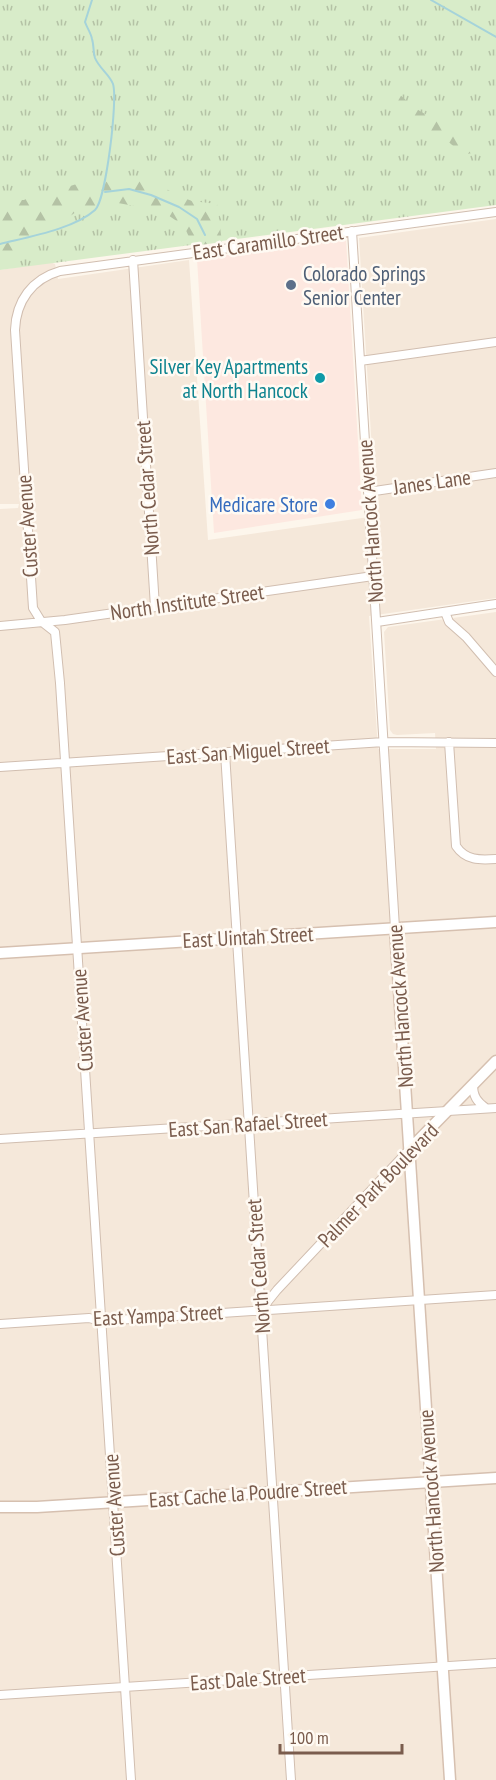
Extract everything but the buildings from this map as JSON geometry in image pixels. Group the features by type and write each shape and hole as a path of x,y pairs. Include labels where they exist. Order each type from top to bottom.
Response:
{"main road":[{"name":"East Uintah Street","path":"0,953 496,922"},
{"name":"North Hancock Avenue","path":"395,928 450,1780"},
{"name":"Palmer Park Boulevard","path":"409,1150 496,1060"},
{"name":"East Cache la Poudre Street","path":"0,1507 36,1507 496,1478"}],"street":[{"name":"East Caramillo Street","path":"42,278 60,271 133,260 496,212"},
{"name":"North Hancock Avenue","path":"352,231 395,928"},
{"name":"North Cedar Street","path":"133,260 155,607"},
{"name":"Custer Avenue","path":"42,278 30,288 20,303 15,330 33,608 41,621 55,632 66,763 131,1780"},
{"path":"360,362 496,342"},
{"name":"Janes Lane","path":"368,492 496,473"},
{"name":"North Institute Street","path":"0,626 64,620 373,576"},
{"path":"377,621 496,604"},
{"path":"445,612 449,622 466,637 496,672"},
{"name":"East San Miguel Street","path":"0,767 384,742 496,743"},
{"path":"449,742 456,846 459,852 472,859 496,859"},
{"name":"North Cedar Street","path":"225,753 291,1780"},
{"path":"473,1085 478,1103 486,1108"},
{"name":"East San Rafael Street","path":"0,1139 496,1108"},
{"name":"Palmer Park Boulevard","path":"261,1310 277,1290 409,1150"},
{"name":"East Yampa Street","path":"0,1324 89,1318 101,1321 496,1295"},
{"name":"East Dale Street","path":"0,1695 496,1663"}],"shaded area":[{"path":"496,219 496,598 369,616 378,749 436,749 435,733 397,735 390,730 384,632 388,627 496,612 496,916 0,948 0,509 18,508 19,504 0,504 0,270 50,262 55,264 58,279 189,260 208,540 376,516 359,238"},
{"path":"346,239 362,510 214,533 197,259"},
{"path":"496,926 496,1780 0,1780 0,958"}],"green space":[{"path":"0,0 496,0 496,205 0,270"},
{"path":"389,88 415,108 461,133 476,144 472,153 463,155 448,142 410,121 397,108"},
{"path":"139,176 156,182 176,195 192,201 217,204 222,242 193,246 184,226 162,211 118,203 76,212 0,264 0,200 24,200 80,183 117,181"}],"waterway":[{"path":"0,244 75,222 95,210 99,202 110,149 114,93 112,81 95,58 85,22 92,0"},
{"path":"431,0 496,37"},
{"path":"105,192 129,189 151,195 179,207 197,219 205,235"}],"place":[{"name":"Colorado Springs Senior Center","path":"291,285"},
{"name":"Silver Key Apartments at North Hancock","path":"320,378"},
{"name":"Medicare Store","path":"330,504"}]}
